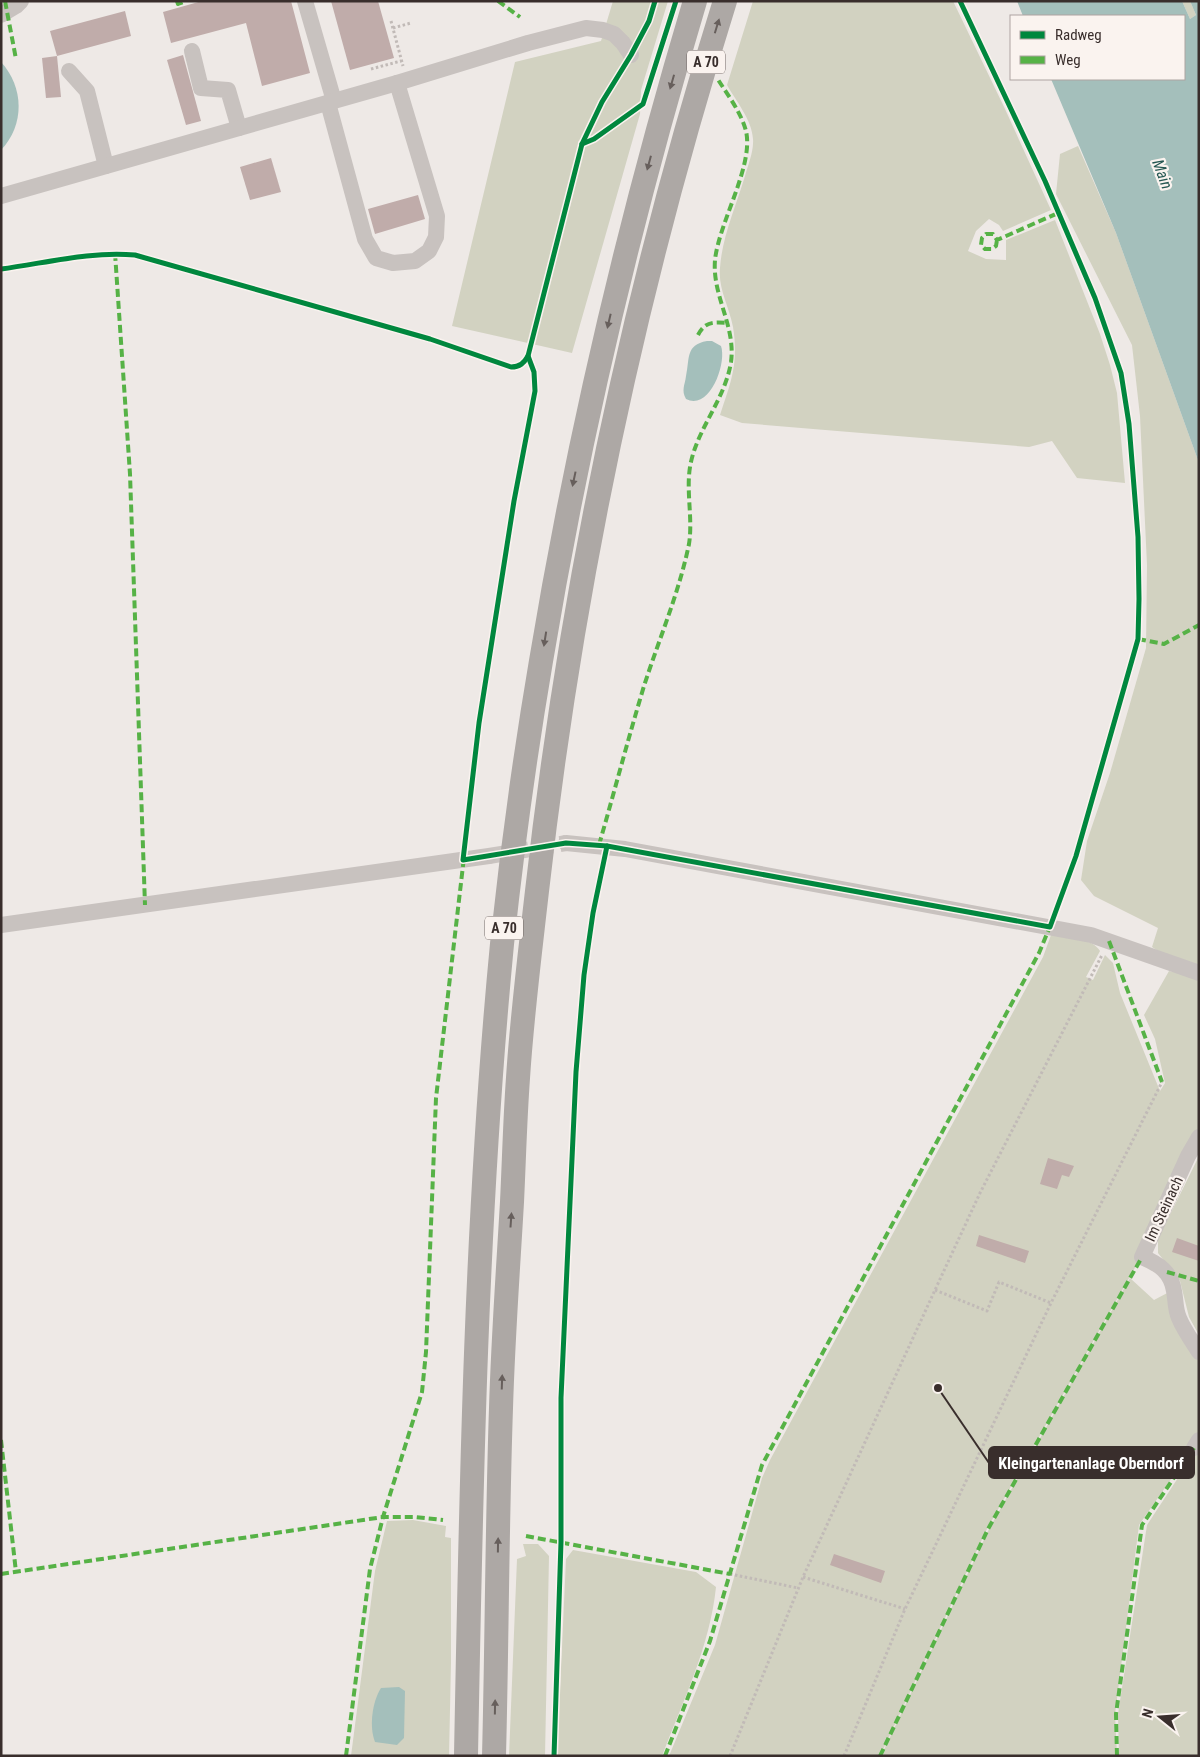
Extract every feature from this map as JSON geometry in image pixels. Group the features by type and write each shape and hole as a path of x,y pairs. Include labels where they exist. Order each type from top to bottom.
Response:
{"highway":[{"name":"A 70","path":"466,1756 474,1408 484,1194 500,970 516,829 533,711 567,515 653,110 696,1"},
{"name":"A 70","path":"494,1756 501,1410 518,1075 546,812 580,590 607,451 644,291 688,123 725,1"}],"street":[{"path":"1,15 21,1"},
{"path":"305,1 365,239 376,258 393,263 415,261 429,251 436,237 437,216 402,82"},
{"path":"1,196 402,82 528,43 586,28 603,30 614,34 631,55"},
{"path":"192,51 201,88 228,90 239,128"},
{"path":"69,71 87,91 106,166"},
{"path":"566,844 625,849 1050,926 1091,935 1199,973"},
{"path":"1,925 489,856"},
{"name":"Im Steinach","path":"1199,1137 1188,1156 1142,1257 1158,1264 1167,1272 1174,1290 1179,1318 1199,1352"}],"path":[{"path":"391,21 402,60 402,82"},
{"path":"393,28 411,23"},
{"path":"371,69 402,60"},
{"path":"606,129 613,124 653,110 646,98"},
{"path":"730,1756 798,1588 935,1290 980,1194 1109,941"},
{"path":"844,1756 905,1609 1052,1303 1162,1082"},
{"path":"935,1290 987,1311 999,1282 1052,1303"},
{"path":"730,1574 798,1588"},
{"path":"803,1577 905,1609"}],"green space":[{"path":"613,1 668,1 641,90 640,114 572,353 452,326 515,62 601,41"},
{"path":"753,1 953,1 1051,210 1003,231 999,225 989,219 976,231 968,251 986,259 1006,260 1006,240 1055,220 1100,334 1110,365 1117,393 1125,483 1077,478 1052,441 1029,447 742,423 720,415 731,382 735,351 733,327 722,290 720,276 721,256 726,233 753,144 752,132 747,118 727,85"},
{"path":"1182,1 1190,1 1196,15 1190,19"},
{"path":"1078,146 1116,233 1199,463 1199,973 1178,964 1152,947 1158,928 1094,896 1081,880 1087,841 1110,773 1146,648 1147,565 1140,416 1132,345 1056,194 1060,154"},
{"path":"1051,935 1085,941 1091,943 1100,951 1086,977 1093,980 1105,955 1113,963 1120,993 1160,1091 1165,1083 1155,1039 1144,1015 1169,971 1199,977 1199,1132 1141,1257 987,1529 880,1756 669,1756 715,1645 762,1478 770,1460 1043,957"},
{"path":"1199,1156 1199,1335 1189,1317 1180,1281 1158,1253 1158,1239"},
{"path":"1130,1278 1154,1300 1173,1290 1199,1352 1199,1439 1139,1525 1115,1714 1117,1756 881,1756 989,1529"},
{"path":"1199,1446 1199,1756 1119,1756 1118,1714 1147,1525"},
{"path":"413,1520 446,1526 445,1537 451,1538 449,1756 351,1756 375,1571 387,1521"},
{"path":"523,1544 538,1544 549,1556 545,1756 509,1756 517,1559 526,1556"},
{"path":"573,1550 696,1572 716,1587 713,1609 702,1652 662,1756 557,1756 566,1559"}],"water":[{"name":"Main","path":"1017,1 1182,1 1190,19 1196,15 1190,1 1199,1 1199,463 1116,233 1051,80 1185,80 1185,15 1023,15"},
{"path":"1,62 9,72 14,83 19,106 18,118 14,129 9,140 1,150"},
{"path":"712,341 721,346 722,354 719,373 709,392 702,398 695,401 686,399 684,388 690,354 695,346"},
{"path":"399,1687 405,1691 404,1738 397,1745 375,1742 372,1722 375,1700 381,1688"}],"building":[{"path":"202,1 291,1 310,73 262,86 246,23 171,43 163,12"},
{"path":"331,1 378,1 394,58 350,70"},
{"path":"125,11 131,36 57,56 50,31"},
{"path":"183,55 201,121 186,125 167,60"},
{"path":"57,56 61,97 46,98 42,58"},
{"path":"271,158 281,192 250,200 240,167"},
{"path":"418,195 425,219 375,234 368,209"},
{"path":"1048,1158 1074,1166 1069,1177 1062,1175 1057,1189 1040,1184"},
{"path":"979,1235 1029,1251 1025,1263 976,1246"},
{"path":"1177,1238 1199,1246 1199,1261 1172,1252"},
{"path":"834,1554 885,1571 881,1583 830,1565"}],"tunnel":[{"path":"489,856 566,843"}],"marked path":[{"path":"5,1 16,59"},
{"path":"177,1 178,4 186,1"},
{"path":"498,1 520,17"},
{"path":"599,845 644,686 685,562 690,535 689,476 693,453 723,389 731,362 730,336 717,286 715,260 723,229 741,177 747,145 746,131 741,117 717,78"},
{"path":"997,240 996,246 992,249 985,249 981,245 982,238 986,234 993,234 997,240 1058,213"},
{"path":"115,253 130,474 145,905"},
{"path":"698,335 710,323 728,323"},
{"path":"1138,639 1164,644 1199,625"},
{"path":"346,1756 370,1569 383,1517 422,1392 426,1352 436,1098 464,857"},
{"path":"665,1756 710,1641 762,1465 1039,953 1051,924"},
{"path":"1109,941 1162,1082"},
{"path":"880,1756 988,1529 1142,1257"},
{"path":"1167,1272 1199,1281"},
{"path":"1,1440 16,1572"},
{"path":"1117,1756 1116,1714 1142,1525 1194,1448"},
{"path":"1,1574 383,1517 414,1517 443,1520"},
{"path":"526,1536 730,1574"}],"cycle path":[{"path":"1,269 85,256 135,255 430,339 511,367 519,365 528,356 582,144 602,102 649,21 655,1"},
{"path":"582,144 594,139 643,104 676,1"},
{"path":"528,356 534,372 535,391 514,501 479,723 463,860 566,843 607,846 1050,927 1076,856 1138,639 1138,537 1129,424 1121,373 1095,298 1045,181 960,1"},
{"path":"554,1756 561,1542 561,1398 576,1072 584,975 593,913 607,846"}],"place":[{"name":"Kleingartenanlage Oberndorf","path":"938,1388"}]}
